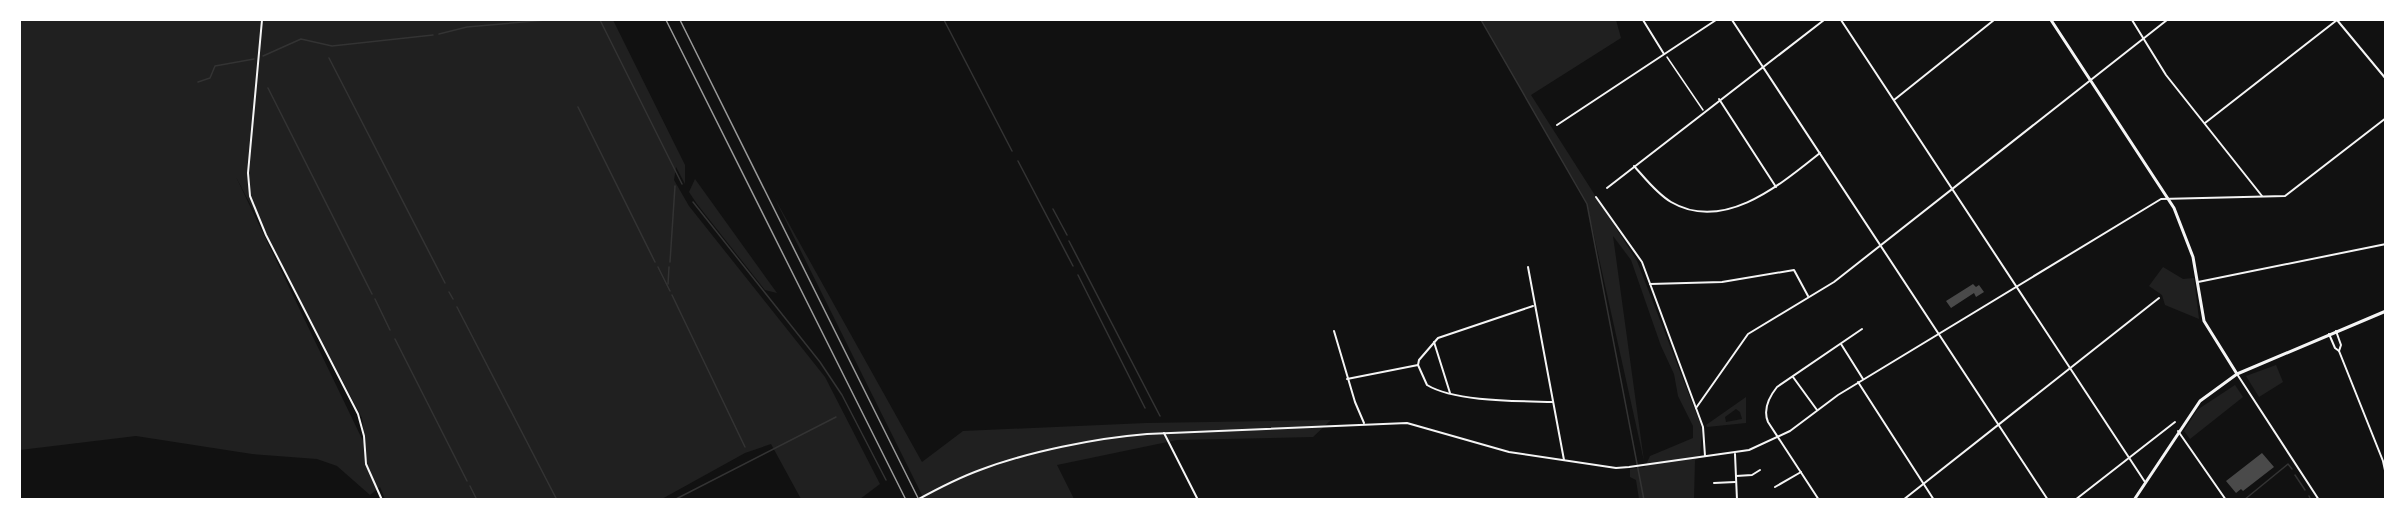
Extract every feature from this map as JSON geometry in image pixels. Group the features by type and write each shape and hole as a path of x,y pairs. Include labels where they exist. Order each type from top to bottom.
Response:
{"street":[{"path":"262,20 248,173 250,196 266,235 358,414 364,436 366,464 382,500"},
{"path":"1642,20 1664,54"},
{"path":"1557,125 1716,20"},
{"path":"1732,20 2048,500"},
{"path":"1607,188 1703,111 1824,20"},
{"path":"1841,20 2145,482"},
{"path":"1894,100 1994,20"},
{"path":"2051,20 2167,198 2185,233 2198,282 2204,321 2319,500"},
{"path":"2132,20 2166,75 2263,197"},
{"path":"1696,408 1748,334 1834,282 2167,20"},
{"path":"2204,123 2337,20 2385,79"},
{"path":"1719,99 1776,187"},
{"path":"917,500 980,470 1008,461 1118,437 1164,433 1407,423 1509,452 1616,468 1734,453 1778,438 1858,382 1939,332 2167,198 2285,196 2385,118"},
{"path":"1634,166 1668,200 1695,210 1725,209 1776,187 1820,153"},
{"path":"1596,197 1642,262 1703,427 1703,457"},
{"path":"2198,282 2385,244"},
{"path":"1527,267 1564,460"},
{"path":"1649,284 1722,282 1794,270 1808,296"},
{"path":"1903,500 2159,298"},
{"path":"1534,305 1434,342 1419,360 1418,365 1427,385 1450,393 1497,400 1553,402"},
{"path":"2134,500 2194,407 2237,375 2385,311"},
{"path":"1819,500 1766,417 1768,401 1777,387 1862,329"},
{"path":"1334,331 1347,379 1364,423"},
{"path":"2336,331 2341,345 2340,351 2383,461 2385,475"},
{"path":"2329,334 2335,348 2340,351"},
{"path":"1434,342 1450,393"},
{"path":"1840,343 1863,379"},
{"path":"1347,379 1418,365"},
{"path":"1793,376 1817,410"},
{"path":"1858,382 1934,500"},
{"path":"2075,500 2175,422"},
{"path":"2178,431 2226,500"},
{"path":"1164,433 1198,500"},
{"path":"1734,453 1737,500"},
{"path":"1736,476 1752,475 1760,470"},
{"path":"1775,488 1801,472"},
{"path":"1714,483 1736,482"}],"path":[{"path":"1664,54 1703,111"}],"shaded area":[{"path":"20,20 613,20 685,165 685,184 676,167 674,180 689,206 825,377 880,484 860,499 801,499 771,444 745,453 660,500 385,499 380,487 370,495 337,466 317,459 252,454 136,436 20,450","holes":["236,177 362,418 365,443"]},
{"path":"1481,20 1616,20 1621,38 1531,95 1637,261 1702,428 1700,457 1695,460 1694,499 1639,499 1636,480 1630,477 1630,469 1645,467 1650,456 1693,438 1693,426 1678,396 1674,374 1661,346 1631,260 1613,236 1644,461 1587,204"},
{"path":"695,179 777,293 765,290 697,204 689,192"},
{"path":"774,197 922,462 963,431 1146,423 1331,420 1313,437 1177,440 1057,465 1074,499 924,499"},
{"path":"2163,267 2183,279 2194,278 2199,319 2165,305 2162,295 2149,286"},
{"path":"2276,365 2283,382 2259,397 2246,376"},
{"path":"2235,385 2243,397 2190,439 2184,431 2197,410"},
{"path":"1746,397 1746,423 1707,427 1706,425","holes":["1736,409 1740,412 1742,419 1726,422 1725,417"]}],"building":[{"path":"1973,284 1976,287 1979,285 1984,292 1976,297 1974,293 1951,308 1946,301"},
{"path":"2262,453 2274,467 2243,491 2241,489 2236,493 2226,481"}],"waterway":[{"path":"439,34 467,27 546,20"},
{"path":"600,20 682,184"},
{"path":"944,20 1012,151"},
{"path":"1481,20 1587,204 1644,500"},
{"path":"263,56 301,39 332,46 433,35"},
{"path":"329,58 445,283"},
{"path":"198,82 210,78 215,66 254,59"},
{"path":"268,88 372,294"},
{"path":"578,107 655,262"},
{"path":"1018,161 1073,266"},
{"path":"670,262 675,186"},
{"path":"693,202 820,362 842,395 886,480"},
{"path":"1053,209 1067,235"},
{"path":"1069,241 1160,416"},
{"path":"658,267 670,291"},
{"path":"668,284 669,267"},
{"path":"1078,275 1145,408"},
{"path":"449,292 453,299"},
{"path":"672,295 745,447"},
{"path":"375,299 390,330"},
{"path":"457,307 557,500"},
{"path":"395,339 467,481"},
{"path":"674,500 836,417"},
{"path":"2244,500 2288,464 2292,469"},
{"path":"2295,475 2305,490"},
{"path":"470,486 477,500"},
{"path":"2309,496 2311,500"}],"railway":[{"path":"666,20 906,500"},
{"path":"680,20 919,500"}]}
